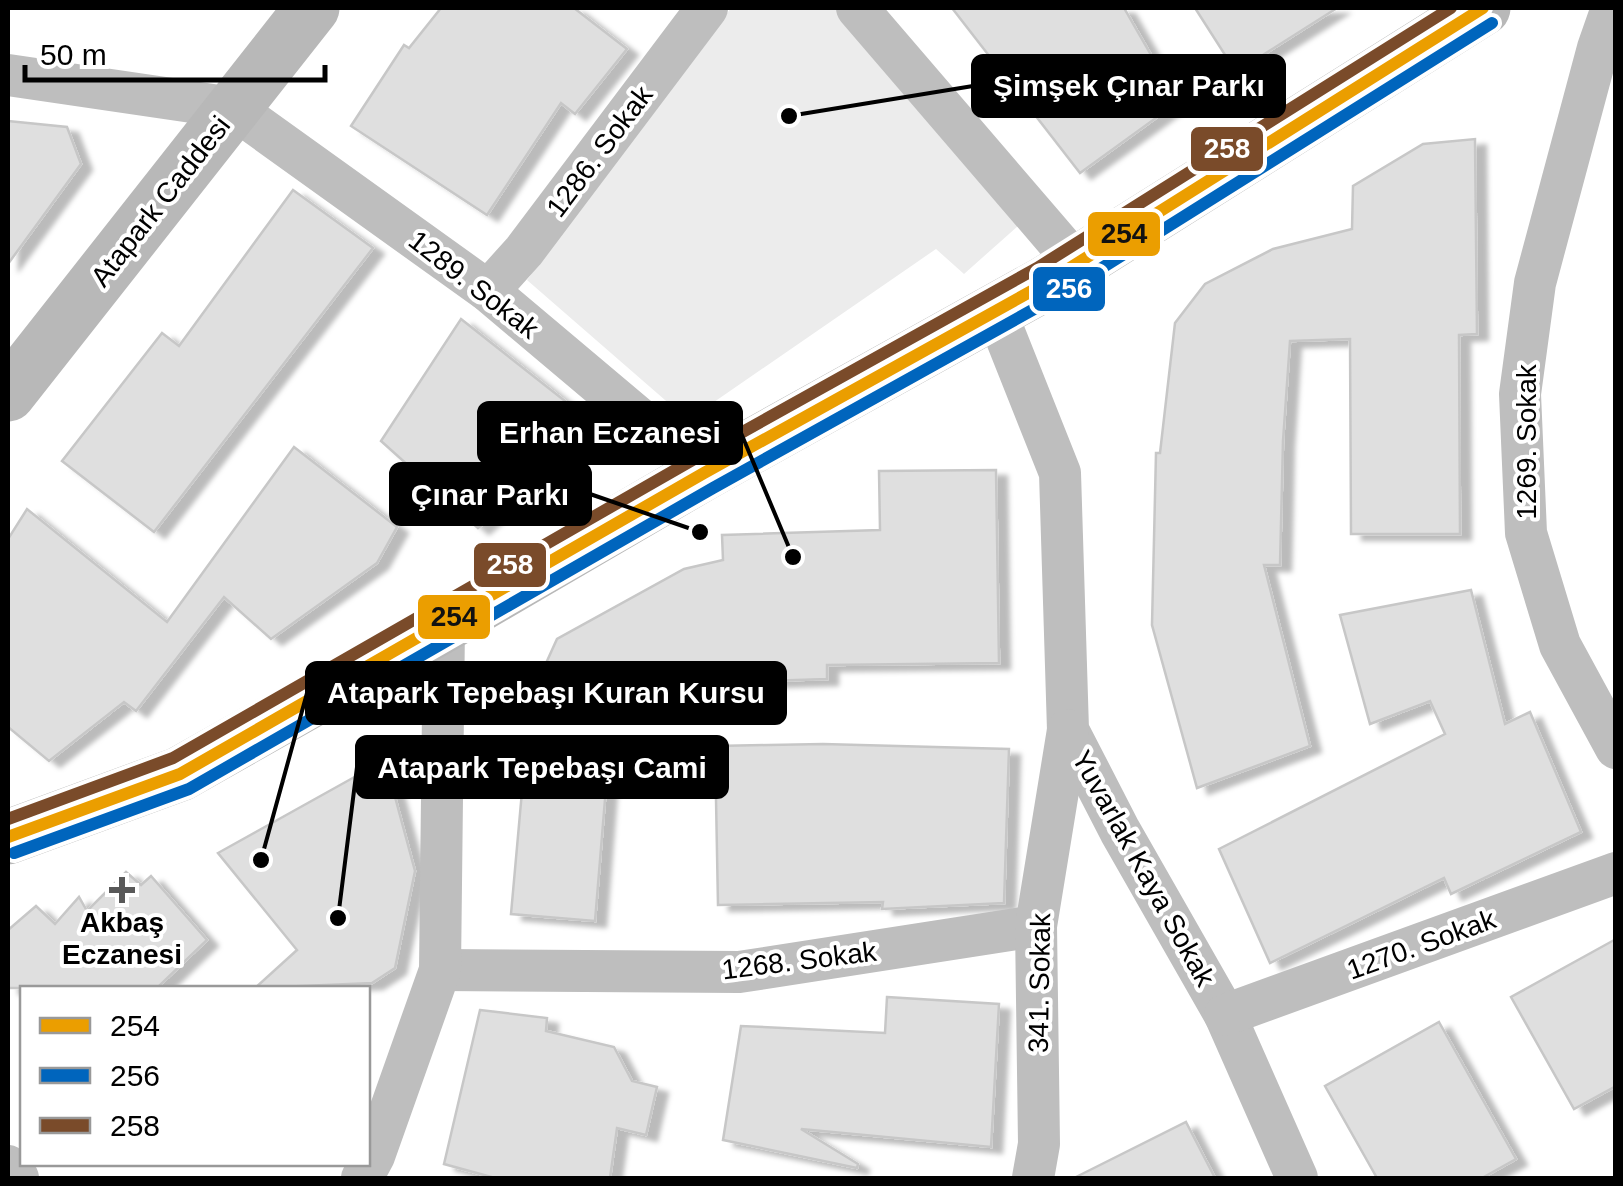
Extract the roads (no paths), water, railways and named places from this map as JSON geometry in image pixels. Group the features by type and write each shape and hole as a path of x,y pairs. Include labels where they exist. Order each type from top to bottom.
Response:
{"street":[{"name":"Atapark Caddesi","path":"8,394 312,8"},
{"name":"1286. Sokak","path":"488,292 707,8"},
{"path":"858,8 1076,263"},
{"path":"8,838 180,774 704,473 996,312 1483,8"},
{"name":"1269. Sokak","path":"1612,8 1534,282 1520,394 1526,534 1560,645 1616,748"},
{"path":"8,75 234,108"},
{"name":"1289. Sokak","path":"234,108 488,292 704,473"},
{"name":"Yuvarlak Kaya Sokak","path":"996,312 1060,473 1068,730 1120,831 1225,1015 1297,1178"},
{"path":"378,1171 440,970 444,625"},
{"name":"341. Sokak","path":"1034,1178 1039,1144 1036,926 1068,730"},
{"name":"1270. Sokak","path":"1225,1015 1616,873"},
{"name":"1268. Sokak","path":"440,970 739,972 1036,926"},
{"path":"8,1166 18,1178"}],"place":[{"name":"Şimşek Çınar Parkı","path":"789,116"},
{"name":"Çınar Parkı","path":"700,532"},
{"name":"Erhan Eczanesi","path":"793,557"},
{"name":"Atapark Tepebaşı Kuran Kursu","path":"261,860"},
{"name":"Akbaş Eczanesi","path":"122,890"},
{"name":"Atapark Tepebaşı Cami","path":"338,918"}]}
